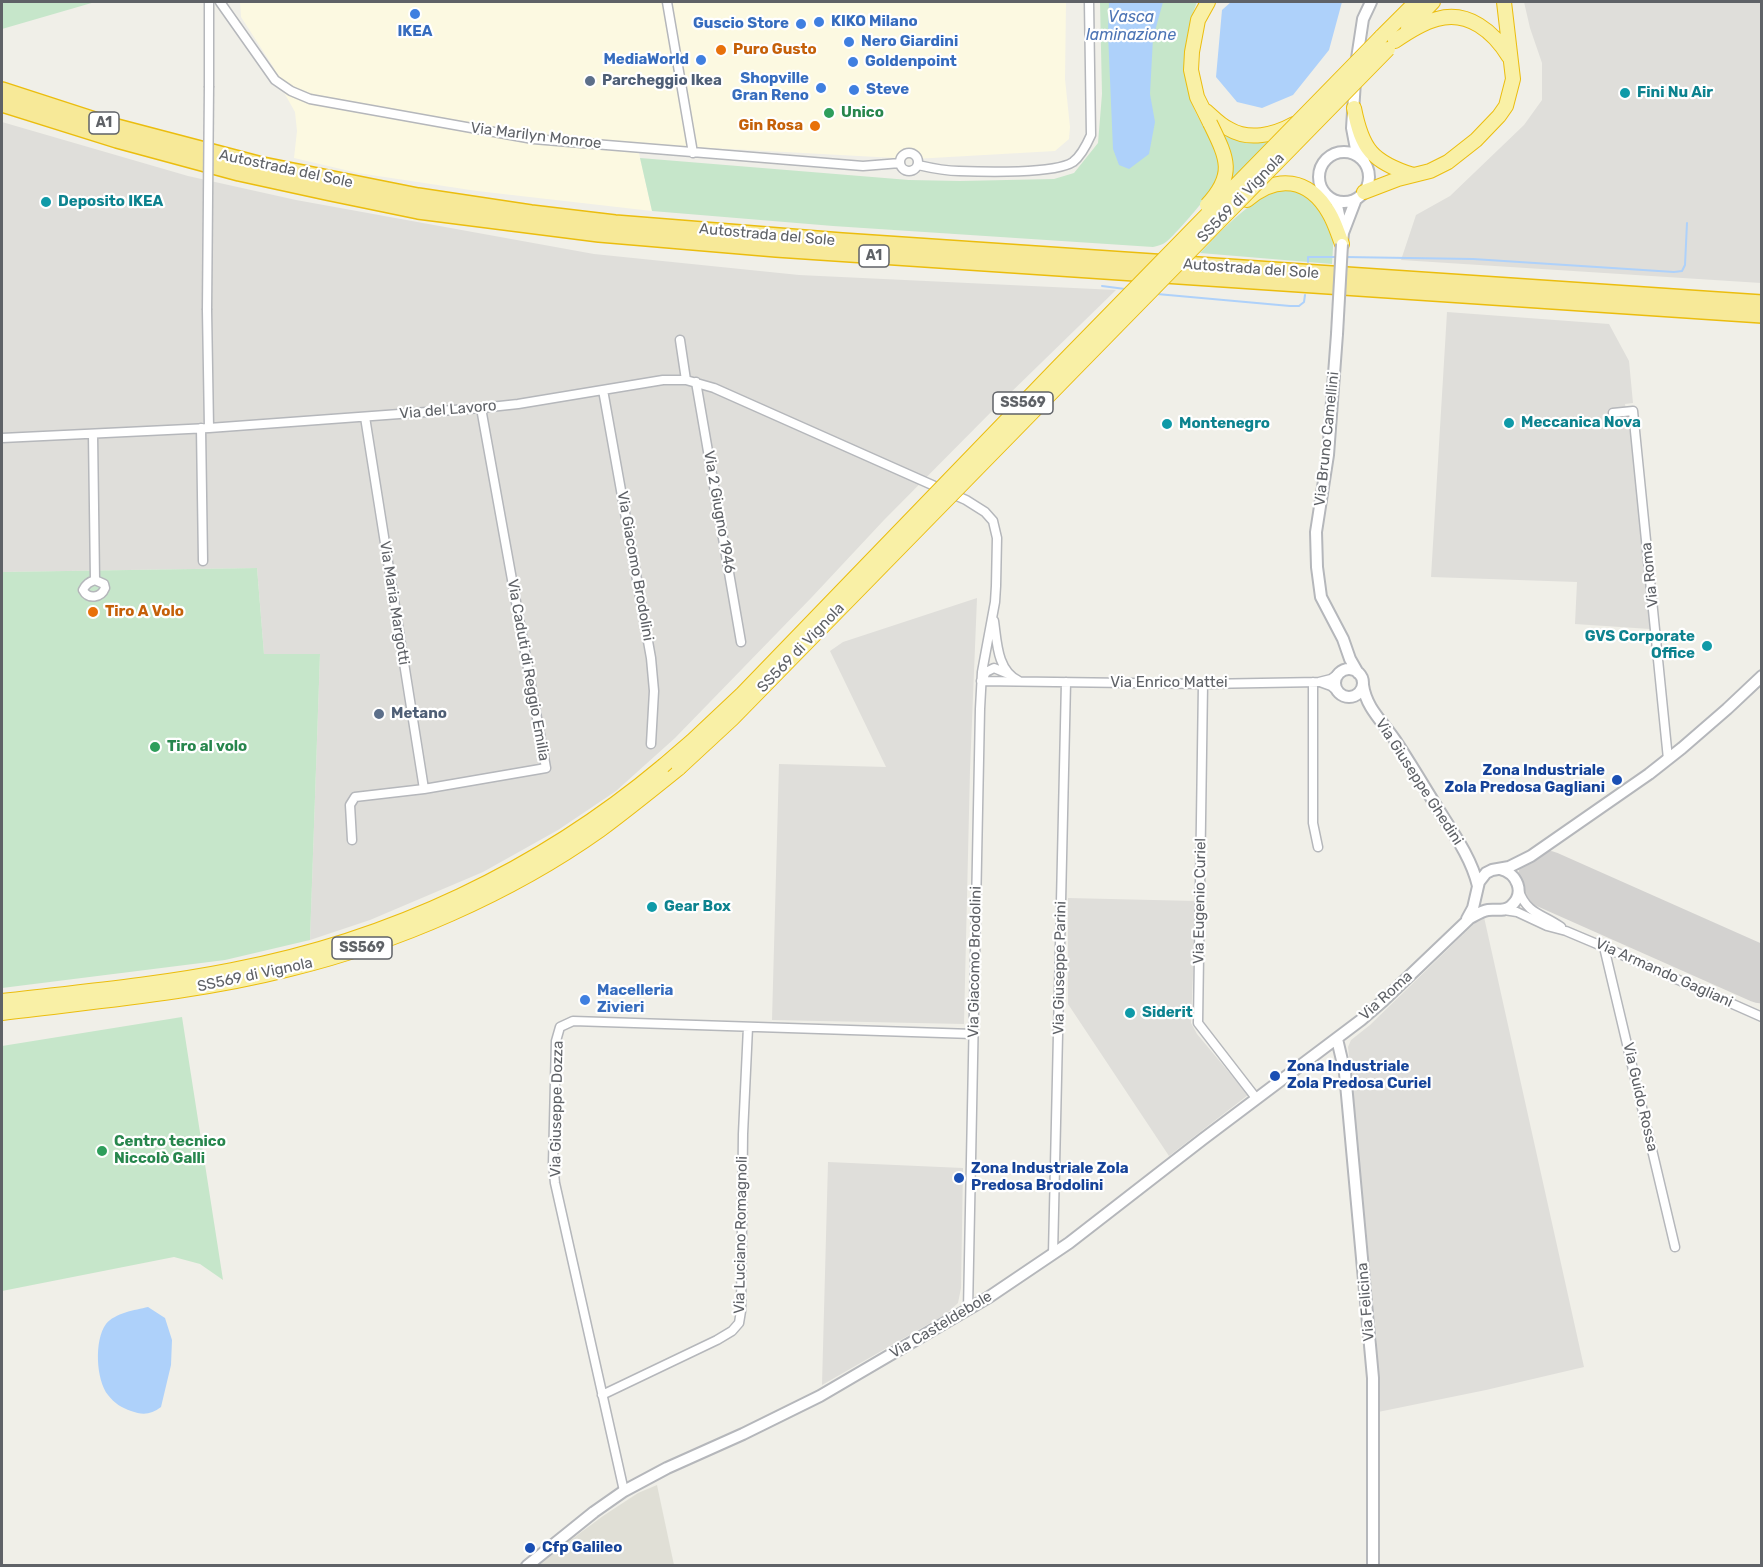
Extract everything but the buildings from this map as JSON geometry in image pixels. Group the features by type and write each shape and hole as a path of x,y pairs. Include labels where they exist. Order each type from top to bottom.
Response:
{"highway":[{"path":"1127,297 1176,238 1211,201 1223,184 1226,160 1194,87 1192,52 1198,20 1208,2"},
{"name":"SS569 di Vignola","path":"2,1013 233,982 336,956 393,937 455,911 539,868 598,831 679,768 732,719 1219,221 1388,42 1416,2"},
{"name":"SS569 di Vignola","path":"2,1001 231,970 286,958 363,936 451,901 533,858 587,824 637,788 742,694 1312,109 1433,2"},
{"path":"1360,196 1413,175 1430,171 1448,162 1476,140 1495,121 1506,106 1513,79 1504,2"},
{"path":"1388,42 1437,19 1456,17 1474,22 1491,34 1502,44 1512,61"},
{"name":"Autostrada del Sole","path":"6,91 113,126 258,164 418,196 531,213 626,224 842,241 1761,303"},
{"name":"Autostrada del Sole","path":"2,104 117,140 238,173 418,211 599,234 776,249 1761,315"},
{"path":"1202,108 1230,130 1252,136 1285,129 1312,109"},
{"path":"1354,108 1361,134 1374,157 1391,167 1413,175"},
{"path":"1219,221 1258,190 1274,184 1287,183 1310,190 1321,201 1343,239"}],"street":[{"path":"203,561 209,2"},
{"name":"Via Marilyn Monroe","path":"220,2 275,80 291,91 310,99 533,139 863,166 900,163"},
{"path":"667,2 693,153"},
{"path":"918,165 958,171 1027,171 1055,169 1074,161 1091,135 1089,2"},
{"path":"1360,196 1346,202 1330,198 1321,188 1319,175 1323,162 1348,138 1352,128 1359,40 1363,19 1371,2"},
{"path":"1343,239 1370,177 1356,149 1352,128"},
{"path":"910,153 917,159 918,165 914,170 909,171 903,169 900,163 902,156 910,153"},
{"path":"1334,153 1354,153 1364,161"},
{"path":"1336,201 1343,239"},
{"name":"Via Bruno Camellini","path":"1343,239 1328,455 1316,532 1317,567 1321,597 1343,639 1350,659 1362,678 1363,685"},
{"path":"680,340 686,380"},
{"name":"Via del Lavoro","path":"2,438 205,428 481,408 663,380 686,380 714,388 976,505 993,521 997,538 993,615"},
{"name":"Via 2 Giugno 1946","path":"696,382 741,642"},
{"name":"Via Giacomo Brodolini","path":"603,390 651,658 654,691 651,744"},
{"name":"Via Caduti di Reggio Emilia","path":"352,840 350,805 355,796 424,789 546,768 481,408"},
{"name":"Via Roma","path":"1613,413 1633,411 1668,759"},
{"name":"Via Maria Margotti","path":"365,417 424,789"},
{"path":"93,434 95,580"},
{"path":"993,615 999,654 1009,675"},
{"name":"Via Giacomo Brodolini","path":"968,1310 981,681 993,615"},
{"path":"1343,639 1345,657 1335,684 1337,691 1341,695 1350,697 1357,695 1363,685"},
{"name":"Via Enrico Mattei","path":"1020,681 999,668 990,669 981,681 1203,684 1316,682 1331,679 1339,673"},
{"path":"1339,673 1351,669 1358,673"},
{"name":"Via Roma","path":"1465,922 1473,908 1482,877 1486,873 1521,863 1668,759 1727,709 1761,676"},
{"name":"Via Giuseppe Parini","path":"1053,1254 1066,682"},
{"path":"1316,682 1313,823 1318,847"},
{"name":"Via Enrico Mattei","path":"1316,682 1331,686 1337,691"},
{"name":"Via Eugenio Curiel","path":"1203,684 1198,1023 1257,1098"},
{"name":"Via Giuseppe Ghedini","path":"1363,685 1369,706 1396,742 1468,859 1478,888"},
{"name":"Via Giuseppe Ghedini","path":"1350,697 1369,706"},
{"name":"Via Roma","path":"1516,879 1520,868 1531,856"},
{"name":"Via Giuseppe Ghedini","path":"1468,859 1476,865 1498,869"},
{"path":"1498,869 1511,873 1516,879 1519,891 1514,904 1504,910"},
{"path":"1478,888 1482,903 1492,910"},
{"name":"Via Armando Gagliani","path":"1519,891 1527,907 1566,931"},
{"name":"Via Roma","path":"1334,1041 1383,1001 1465,922 1477,914 1504,910"},
{"name":"Via Armando Gagliani","path":"1504,910 1517,912 1547,926 1566,931 1761,1017"},
{"name":"Via Guido Rossa","path":"1604,947 1675,1247"},
{"name":"Via Giuseppe Dozza","path":"624,1491 555,1182 553,1164 556,1041 560,1027 573,1021 973,1034"},
{"name":"Via Luciano Romagnoli","path":"602,1395 717,1340 732,1331 739,1323 748,1027"},
{"name":"Via Casteldebole","path":"527,1566 624,1491 667,1468 820,1396 968,1310 1053,1254 1334,1041"},
{"name":"Via Felicina","path":"1334,1041 1344,1073 1373,1378 1373,1566"}],"shaded area":[{"path":"240,2 1066,2 1065,79 1069,139 1055,151 914,159 637,144 652,211 477,191 358,173 294,158 297,131 295,112 281,87 274,68 241,17"},
{"path":"1524,2 1761,2 1761,283 1401,260 1416,215 1450,196 1524,125 1542,100 1542,63"},
{"path":"2,122 188,176 296,200 594,254 799,275 1116,290 884,520 675,738 616,791 558,830 483,872 370,920 310,940 320,654 264,654 257,568 2,572"},
{"path":"1447,312 1609,324 1629,361 1633,403 1625,404 1634,456 1650,629 1575,624 1577,582 1431,577"},
{"path":"977,598 964,1024 772,1020 779,764 886,767 830,651 843,642"},
{"name":"Siderit","path":"1068,898 1196,901 1191,1023 1197,1034 1248,1095 1169,1156 1068,1004"},
{"path":"1484,917 1584,1367 1378,1412 1377,1340 1348,1047 1351,1040 1370,1025 1480,918"},
{"path":"828,1162 963,1168 961,1288 958,1303 946,1314 822,1385"},
{"path":"657,1485 674,1565 537,1565 603,1516 638,1493"}],"green space":[{"path":"2,2 95,2 2,29"},
{"path":"1100,2 1197,2 1186,45 1188,89 1198,117 1218,154 1222,169 1219,180 1210,192 1177,232 1163,244 1153,247 833,226 652,211 640,158 909,180 1054,179 1074,173 1098,143 1102,94"},
{"path":"1215,124 1275,137 1230,185 1231,152"},
{"path":"1278,189 1299,190 1313,196 1334,231 1332,264 1200,253 1246,209"},
{"path":"257,568 264,654 320,654 310,940 225,960 2,988 2,572"},
{"name":"Centro tecnico Niccolò Galli","path":"182,1017 223,1280 200,1264 174,1257 2,1291 2,1046"}],"water":[{"name":"Vasca laminazione","path":"1109,2 1163,2 1153,38 1150,94 1155,122 1149,154 1129,169 1119,165 1113,149 1108,33"},
{"path":"1231,2 1342,2 1329,50 1293,95 1262,108 1237,102 1216,77 1222,10"},
{"path":"148,1307 165,1318 172,1340 171,1365 161,1407 154,1412 143,1414 121,1407 108,1395 101,1380 98,1350 102,1331 110,1320 126,1312"}],"waterway":[{"path":"1344,257 1473,259 1674,272 1682,271 1685,265 1687,223"},
{"path":"1308,262 1308,257 1338,257"},
{"path":"1102,286 1125,289"},
{"path":"1157,294 1290,306 1299,306 1304,302 1305,295"}],"runway":[{"path":"1546,879 1762,975"}],"place":[{"name":"IKEA","path":"415,14"},
{"name":"KIKO Milano","path":"819,22"},
{"name":"Guscio Store","path":"801,24"},
{"name":"Nero Giardini","path":"849,42"},
{"name":"Puro Gusto","path":"721,50"},
{"name":"MediaWorld","path":"701,60"},
{"name":"Goldenpoint","path":"853,62"},
{"name":"Parcheggio Ikea","path":"590,81"},
{"name":"Shopville Gran Reno","path":"821,88"},
{"name":"Steve","path":"854,90"},
{"name":"Fini Nu Air","path":"1625,93"},
{"name":"Unico","path":"829,113"},
{"name":"Gin Rosa","path":"815,126"},
{"name":"Deposito IKEA","path":"46,202"},
{"name":"Meccanica Nova","path":"1509,423"},
{"name":"Montenegro","path":"1167,424"},
{"name":"Tiro A Volo","path":"93,612"},
{"name":"GVS Corporate Office","path":"1707,646"},
{"name":"Metano","path":"379,714"},
{"name":"Tiro al volo","path":"155,747"},
{"name":"Zona Industriale Zola Predosa Gagliani","path":"1617,780"},
{"name":"Gear Box","path":"652,907"},
{"name":"Macelleria Zivieri","path":"585,1000"},
{"name":"Siderit","path":"1130,1013"},
{"name":"Zona Industriale Zola Predosa Curiel","path":"1275,1076"},
{"name":"Centro tecnico Niccolò Galli","path":"102,1151"},
{"name":"Zona Industriale Zola Predosa Brodolini","path":"959,1178"},
{"name":"Cfp Galileo","path":"530,1548"}]}
